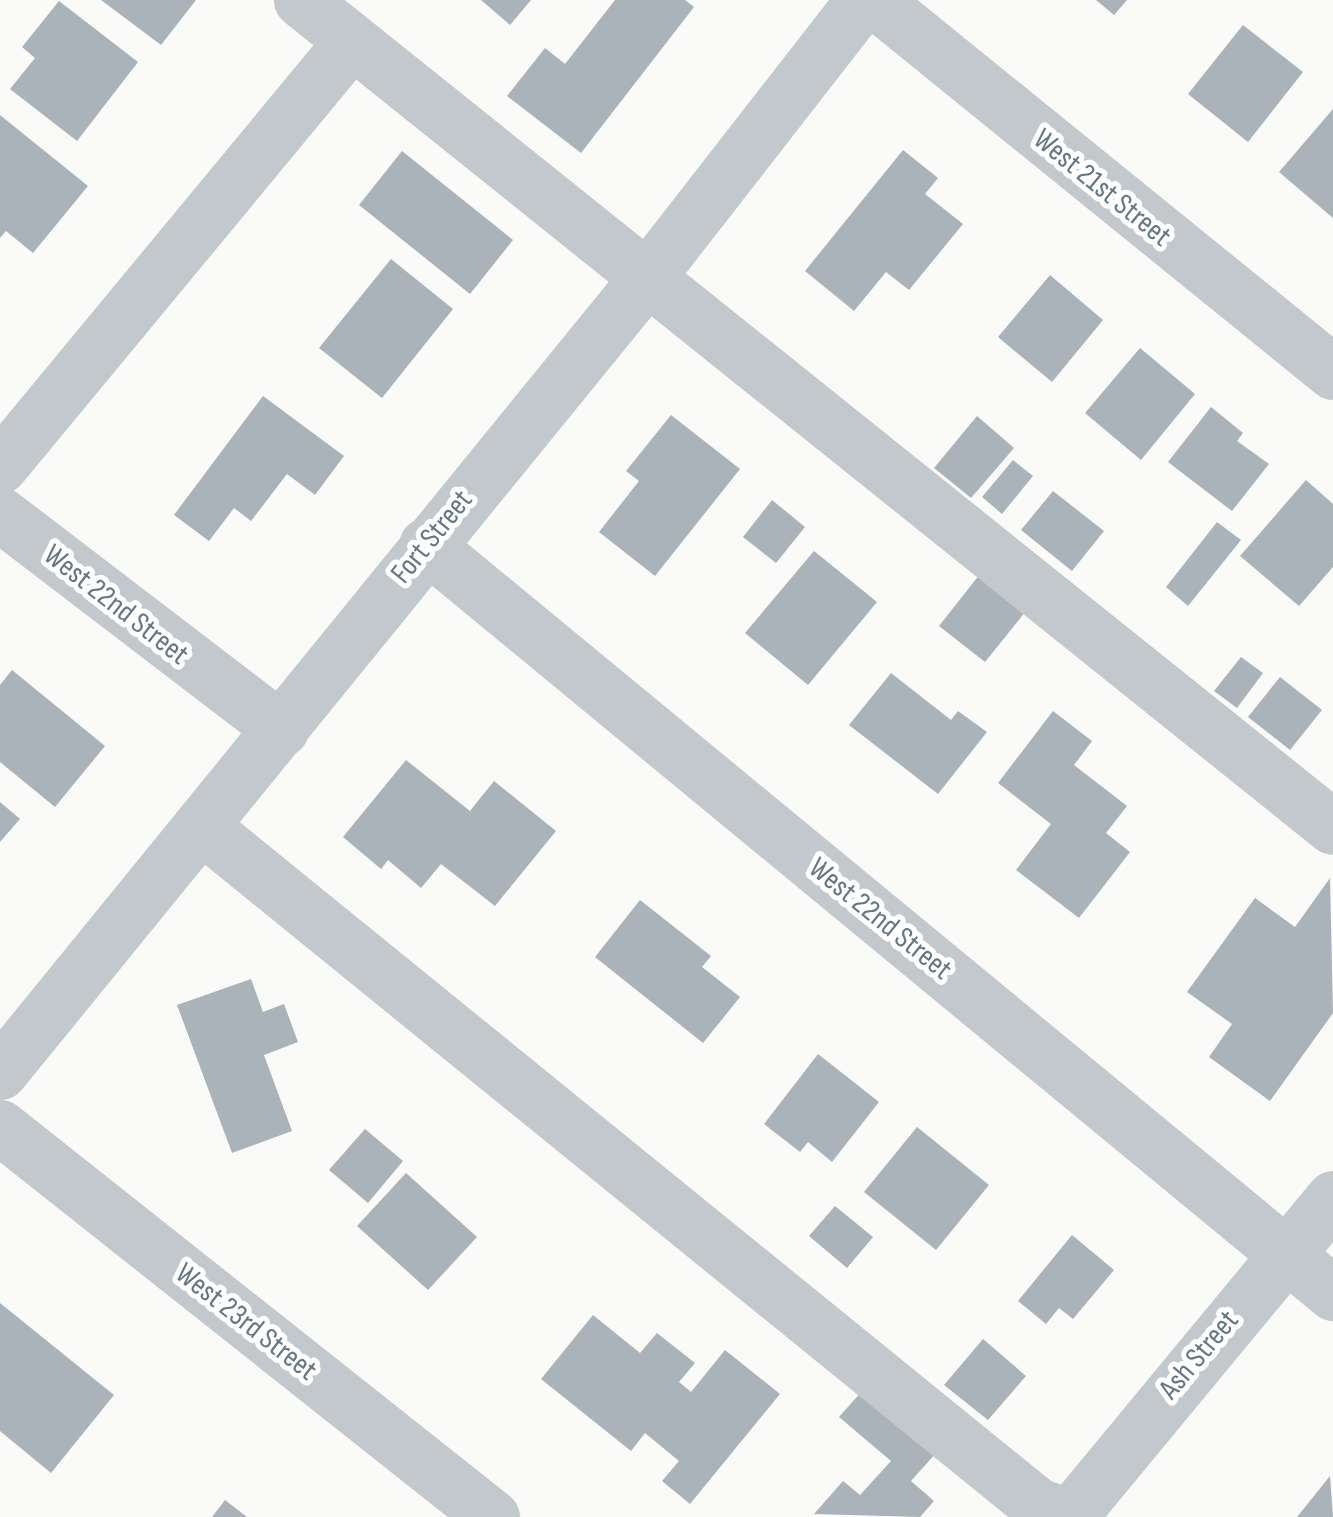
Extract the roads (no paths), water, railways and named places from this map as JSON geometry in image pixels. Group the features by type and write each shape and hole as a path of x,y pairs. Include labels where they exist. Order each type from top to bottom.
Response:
{"street":[{"path":"301,0 1333,827"},
{"name":"Fort Street","path":"0,1072 648,276 863,0"},
{"name":"West 21st Street","path":"874,0 1333,372"},
{"path":"0,466 350,43"},
{"name":"West 22nd Street","path":"0,514 281,729"},
{"name":"West 22nd Street","path":"426,545 1255,1224 1284,1257 1333,1293"},
{"path":"200,826 1037,1505 1070,1517"},
{"name":"West 23rd Street","path":"0,1127 492,1517"},
{"name":"Ash Street","path":"1070,1517 1333,1198"}]}
